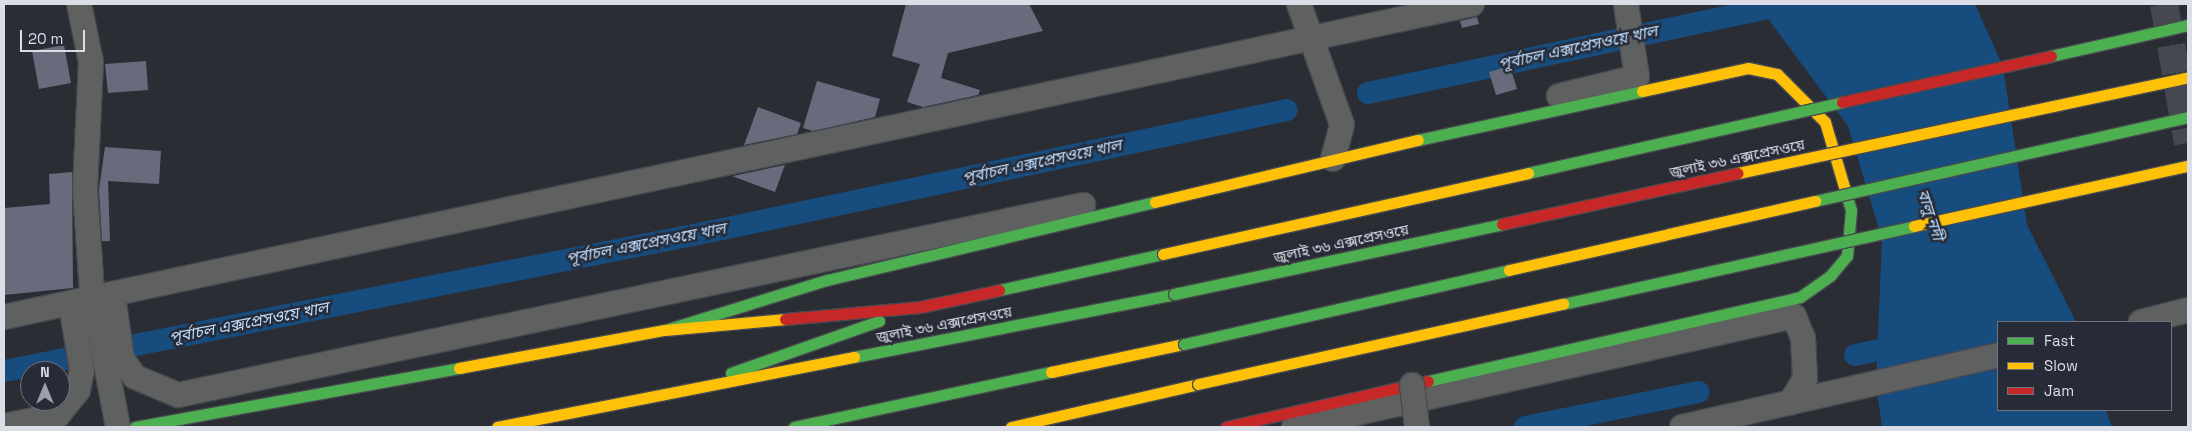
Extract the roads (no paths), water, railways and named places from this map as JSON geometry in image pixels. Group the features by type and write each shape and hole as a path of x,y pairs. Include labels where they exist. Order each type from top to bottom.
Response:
{"main road":[{"path":"680,391 920,307 2188,25"},
{"path":"666,330 827,280 1336,153 1748,68 1777,74 1825,122 1851,210 1851,233 1847,256 1830,276 1800,297 1413,393 1226,427"},
{"name":"জুলাই ৩৬ এক্সপ্রেসওয়ে","path":"497,427 1174,294 2188,77"},
{"path":"794,427 1184,344 2188,117"},
{"path":"1011,427 2188,166"},
{"path":"135,427 666,330 920,307"}],"street":[{"path":"79,4 91,62 85,189 118,427"},
{"path":"1299,4 1310,39 1340,113 1336,153"},
{"path":"4,317 100,300 1472,4"},
{"path":"100,300 122,359 135,377 178,395 884,250 1336,153 1637,78 1638,62 1626,4"},
{"path":"4,426 58,415 78,390 82,370 71,304"},
{"path":"2148,321 2188,310"},
{"path":"1294,427 1413,393 1794,316 1803,338 1805,379 1795,402"},
{"path":"1682,427 1997,355"},
{"path":"1413,393 1416,427"}],"water":[{"name":"বালু নদী","path":"1757,4 1975,4 2003,67 2027,225 2075,321 1997,321 1997,411 2106,411 2112,427 1882,427 1876,384 1882,239 1848,126"}],"waterway":[{"name":"পূর্বাচল এক্সপ্রেসওয়ে খাল","path":"1368,93 1788,4"},
{"name":"পূর্বাচল এক্সপ্রেসওয়ে খাল","path":"4,371 723,229 1287,110"},
{"name":"পূর্বাচল এক্সপ্রেসওয়ে খাল","path":"1855,355 1908,344"},
{"name":"পূর্বাচল এক্সপ্রেসওয়ে খাল","path":"1525,427 1698,392"}],"tunnel":[{"path":"2164,4 2188,143"}]}
